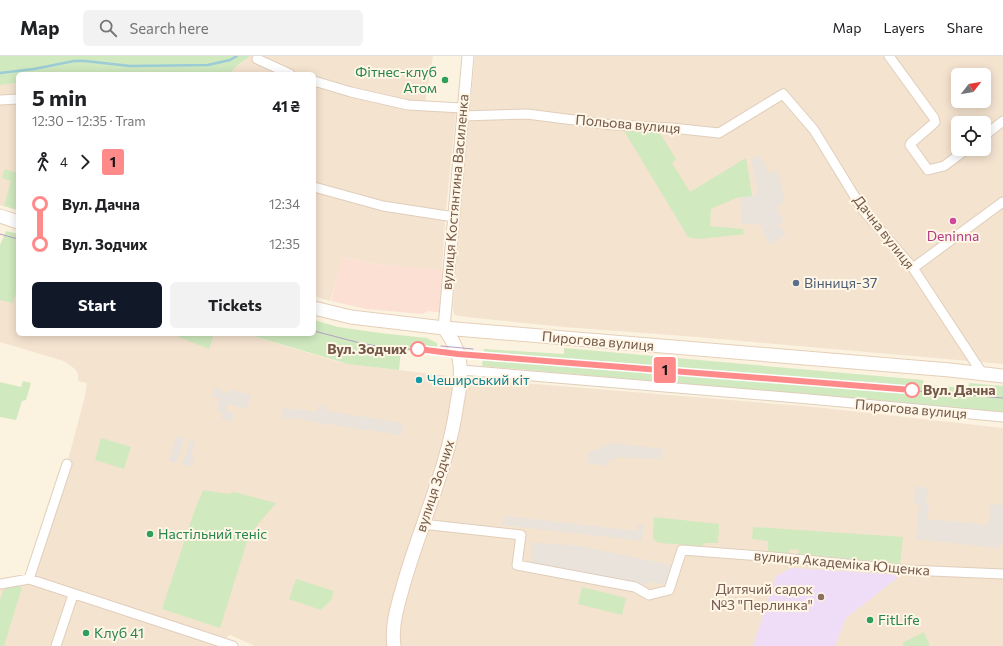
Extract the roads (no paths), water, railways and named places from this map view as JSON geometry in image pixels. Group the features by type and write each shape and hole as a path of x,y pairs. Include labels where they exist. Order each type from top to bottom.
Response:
{"main road":[{"path":"0,216 16,221"},
{"name":"Пирогова вулиця","path":"316,308 351,317 444,328 950,370 1003,376"},
{"name":"вулиця Зодчих","path":"392,646 393,628 397,608 411,558 449,446 455,421 460,370 458,354 453,341 444,328"}],"street":[{"name":"вулиця Костянтина Василенка","path":"444,328 468,56"},
{"path":"889,56 934,118 935,122 910,145 928,170 944,166 958,156"},
{"path":"256,59 283,72"},
{"name":"Польова вулиця","path":"316,82 351,92 408,105 462,112 527,114 613,125 672,128 719,133 783,94"},
{"name":"Дачна вулиця","path":"783,94 814,130 863,210 913,268 982,374"},
{"path":"0,100 16,99"},
{"path":"991,131 1003,122"},
{"path":"316,187 383,206 454,217"},
{"path":"913,268 1003,202"},
{"name":"Пирогова вулиця","path":"460,370 809,399 1003,417"},
{"path":"29,579 67,464"},
{"name":"вулиця Академіка Ющенка","path":"422,524 521,535 517,565 635,587 649,595 669,590 682,550 908,570 1003,574"},
{"path":"0,584 29,579 73,595 233,646"},
{"path":"56,646 73,595"}],"waterway":[{"path":"0,73 34,69 74,61 130,66 208,65 230,60 237,56"}],"tram line":[{"path":"0,234 16,238"},
{"path":"316,332 382,347 1003,398"},
{"path":"441,346 473,349"},
{"name":"1","path":"418,349 458,354 501,356 912,390"}],"place":[{"name":"Фітнес-клуб Атом","path":"445,80"},
{"name":"Deninna","path":"953,221"},
{"name":"Вінниця-37","path":"796,283"},
{"name":"Вул. Зодчих","path":"418,349"},
{"name":"Чеширський кіт","path":"419,380"},
{"name":"Вул. Дачна","path":"912,390"},
{"name":"Настільний теніс","path":"150,534"},
{"name":"Дитячий садок №3 \"Перлинка\"","path":"821,597"},
{"name":"FitLife","path":"870,620"},
{"name":"Клуб 41","path":"86,633"}]}
